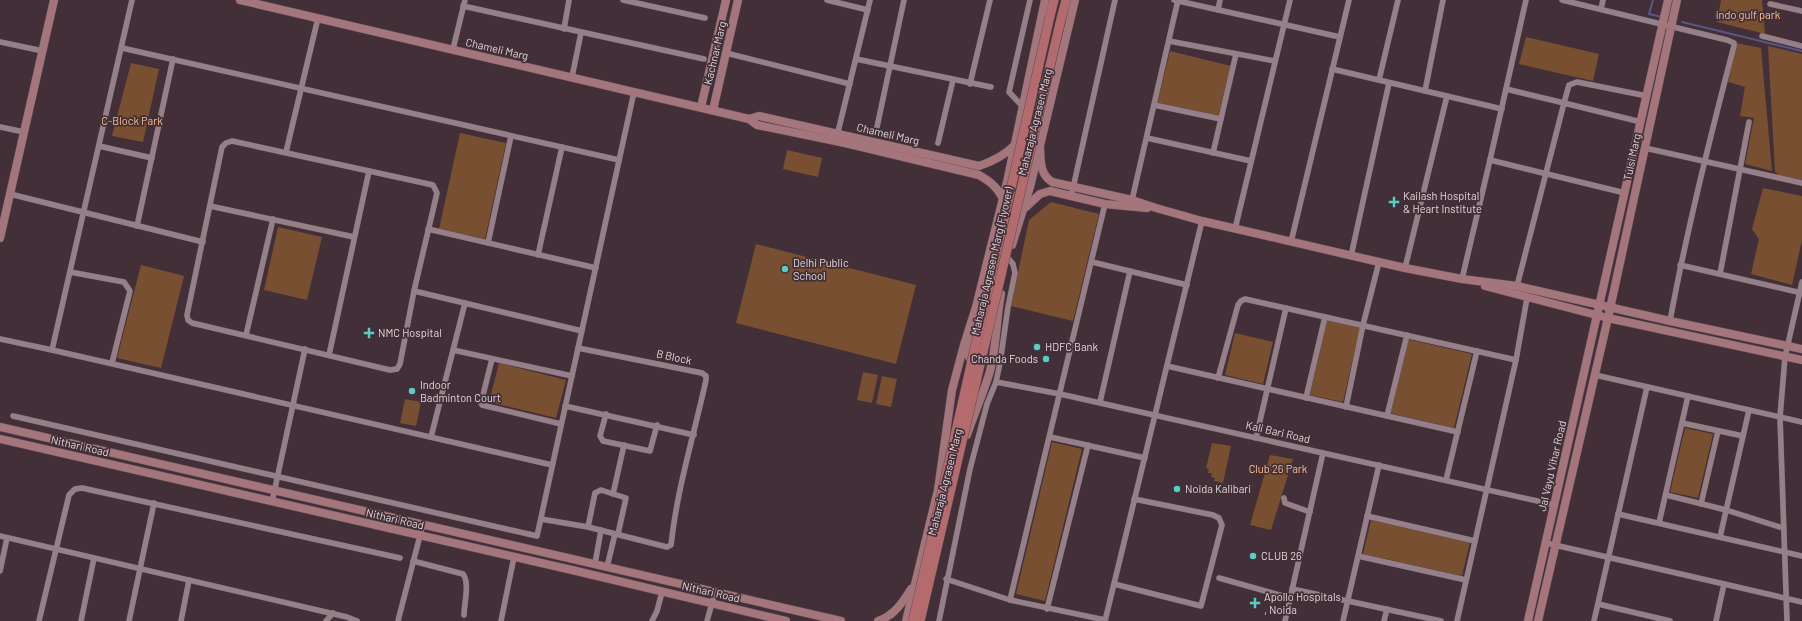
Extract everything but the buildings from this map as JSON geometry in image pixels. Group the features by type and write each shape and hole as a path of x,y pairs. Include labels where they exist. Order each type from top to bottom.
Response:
{"main road":[{"name":"Maharaja Agrasen Marg (Flyover)","path":"913,621 1054,0"},
{"name":"Maharaja Agrasen Marg (Flyover)","path":"920,621 1066,0"}],"street":[{"path":"0,238 3,212 10,194 54,0"},
{"path":"52,350 132,0"},
{"name":"Chameli Marg","path":"240,0 701,107 749,119 757,125 836,137 979,166 991,162 1006,154 1016,144"},
{"path":"564,29 569,0"},
{"path":"623,0 705,18"},
{"name":"Kachnar Marg","path":"701,107 726,0"},
{"name":"Kachnar Marg","path":"713,110 738,0"},
{"path":"827,0 868,10"},
{"path":"836,137 870,0"},
{"path":"877,128 904,0"},
{"path":"970,84 990,0"},
{"path":"1030,0 1009,92 1023,107 1049,112"},
{"name":"Maharaja Agrasen Marg","path":"906,621 938,490 952,390 964,344 976,307 1003,199 1016,144 1045,0"},
{"name":"Maharaja Agrasen Marg","path":"924,621 962,450 990,371 997,324 997,312 1008,258 1023,211 1040,147 1075,0"},
{"path":"1071,196 1115,0"},
{"path":"1132,200 1177,0 1340,37"},
{"path":"1218,10 1220,0"},
{"path":"1235,229 1290,0"},
{"path":"1291,242 1349,0"},
{"path":"1379,80 1398,0"},
{"path":"1425,91 1443,0"},
{"path":"1462,279 1526,0"},
{"path":"1562,0 1672,26 1734,43 1704,161 1680,265 1670,321"},
{"path":"1601,9 1603,0"},
{"name":"Tulsi Marg","path":"1597,316 1626,193 1668,0"},
{"name":"Tulsi Marg","path":"1608,318 1677,0"},
{"path":"453,50 464,3 564,29 704,59"},
{"path":"1770,4 1802,11"},
{"path":"286,152 318,18"},
{"path":"572,77 581,32"},
{"path":"1762,36 1802,46"},
{"path":"1169,41 1275,62"},
{"path":"0,42 42,51"},
{"path":"122,48 619,160"},
{"path":"726,53 850,84"},
{"path":"1213,153 1236,54"},
{"path":"137,226 173,59"},
{"path":"856,59 970,84 991,87"},
{"path":"1332,69 1502,109"},
{"path":"938,143 953,80"},
{"path":"1517,286 1569,85 1577,82 1647,96"},
{"path":"1351,256 1390,83"},
{"path":"1506,88 1641,122"},
{"path":"13,416 537,536 634,92"},
{"path":"1405,268 1447,96"},
{"path":"1154,105 1221,119"},
{"path":"1720,274 1750,122"},
{"path":"0,127 24,132"},
{"path":"488,243 511,136"},
{"name":"Chameli Marg","path":"836,137 979,175 992,182 999,190 1003,199"},
{"path":"1147,138 1251,161"},
{"path":"232,140 286,152 433,185 437,193 414,291 400,364 397,369 390,370 329,354 192,324 188,320 187,315 222,147 232,140"},
{"path":"99,146 152,158"},
{"path":"538,255 562,147"},
{"path":"1040,147 1041,168 1046,178 1052,182 1074,188 1132,200 1202,221 1235,229 1405,268 1462,279 1517,286 1802,349"},
{"path":"1645,148 1802,183"},
{"path":"1490,160 1626,193"},
{"path":"329,354 369,171"},
{"path":"1023,211 1030,202 1040,194 1050,191 1105,204 1156,208"},
{"path":"10,194 84,214 203,242"},
{"path":"1010,600 1105,204"},
{"path":"210,206 354,237"},
{"path":"246,335 273,219"},
{"path":"946,579 1010,600 1105,620 1202,221"},
{"path":"428,230 596,268"},
{"path":"939,621 946,579 970,468 987,404 996,382 1015,273 1013,264 1008,258"},
{"path":"1092,262 1187,285"},
{"path":"1346,407 1363,325 1379,262"},
{"path":"1680,265 1801,293"},
{"path":"1100,402 1130,271"},
{"path":"70,272 124,282 128,286 130,291 112,364"},
{"path":"1462,279 1597,316 1802,360"},
{"path":"1787,621 1780,417 1785,356 1801,293 1802,282"},
{"path":"414,291 582,331"},
{"path":"1563,306 1566,296"},
{"path":"1457,621 1516,360 1527,298"},
{"path":"1218,378 1238,305 1245,299 1516,360"},
{"path":"431,437 465,303"},
{"path":"976,307 968,356 970,361 976,364 983,363 985,360 991,331 997,324"},
{"path":"1256,438 1286,308"},
{"name":"Jal Vayu Vihar Road","path":"1528,621 1597,316"},
{"path":"1306,398 1324,317"},
{"name":"Jal Vayu Vihar Road","path":"1538,621 1608,318"},
{"path":"1387,416 1407,335"},
{"path":"0,339 552,465"},
{"name":"B Block","path":"540,519 588,527 667,547 671,545 674,514 694,435 706,376 702,373 578,348"},
{"path":"272,502 304,349"},
{"path":"453,350 572,376"},
{"path":"1446,480 1477,351"},
{"path":"492,358 481,403 482,405 561,424"},
{"path":"1167,366 1458,432"},
{"path":"1595,375 1802,422"},
{"name":"Kali Bari Road","path":"996,382 1100,402 1486,490 1555,504"},
{"path":"1594,621 1647,387"},
{"path":"1659,524 1688,396"},
{"path":"565,406 694,435"},
{"path":"1720,537 1749,410"},
{"path":"606,414 601,439 603,441 650,451 657,426"},
{"path":"1682,424 1743,436"},
{"name":"Nithari Road","path":"0,427 841,621"},
{"path":"1701,504 1718,431"},
{"path":"946,432 951,440 958,441 967,435"},
{"path":"1050,437 1144,458"},
{"name":"Nithari Road","path":"0,439 572,570 786,621"},
{"path":"613,494 624,445"},
{"path":"1047,609 1088,445"},
{"path":"1285,621 1323,452"},
{"path":"1343,621 1379,465"},
{"path":"39,621 69,495 75,489 82,488 154,503 400,558"},
{"path":"588,527 596,493 601,490 626,498 607,567"},
{"path":"1666,495 1726,510 1784,528"},
{"path":"1284,498 1285,503 1310,512"},
{"path":"1114,584 1202,606 1222,525 1220,518 1213,515 1134,499"},
{"path":"129,621 154,503"},
{"path":"1618,514 1802,556"},
{"path":"1367,516 1475,540"},
{"path":"398,621 423,524"},
{"path":"595,564 601,530"},
{"path":"0,536 333,613 357,621"},
{"path":"0,571 7,538"},
{"path":"1546,543 1802,602"},
{"path":"1358,556 1466,580"},
{"path":"501,621 514,557"},
{"path":"81,621 94,558"},
{"path":"572,570 574,559"},
{"path":"413,561 463,574 466,584 464,615"},
{"path":"1219,578 1290,598"},
{"path":"181,621 189,580"},
{"path":"878,621 886,619 902,604 915,581"},
{"path":"1716,621 1724,584"},
{"path":"1292,589 1441,621"},
{"path":"652,621 657,611 662,592"},
{"path":"707,621 715,592"},
{"path":"1598,604 1670,621"},
{"path":"1384,621 1387,610"},
{"path":"326,621 333,613"}],"green space":[{"name":"indo gulf park","path":"1721,0 1762,0 1765,34 1717,22"},
{"path":"1526,37 1599,54 1593,81 1519,64"},
{"path":"1736,43 1761,48 1772,171 1745,164 1754,118 1740,116 1745,87 1728,82"},
{"path":"1768,46 1802,54 1802,182 1783,178 1775,172"},
{"path":"1170,51 1231,66 1218,118 1157,104"},
{"name":"C-Block Park","path":"131,63 159,69 143,142 112,136"},
{"path":"460,133 506,143 485,239 439,229"},
{"path":"787,150 822,158 818,177 783,169"},
{"path":"1763,188 1802,196 1802,240 1792,285 1751,274 1759,239 1752,229"},
{"path":"1051,202 1099,214 1073,321 1011,306 1029,220"},
{"path":"278,227 322,237 307,300 264,290"},
{"path":"756,244 916,285 896,364 736,323"},
{"path":"141,265 184,276 161,368 117,358"},
{"path":"1327,320 1360,328 1343,402 1310,395"},
{"path":"1235,333 1273,342 1263,384 1225,375"},
{"path":"1407,339 1472,354 1454,428 1389,413"},
{"path":"499,363 566,380 556,418 489,402"},
{"path":"863,372 878,375 872,403 857,400"},
{"path":"882,376 897,379 891,407 876,404"},
{"path":"405,399 421,402 416,426 400,423"},
{"path":"1685,428 1713,434 1698,498 1670,492"},
{"path":"1052,442 1082,449 1045,601 1016,594"},
{"path":"1212,443 1231,446 1223,483 1214,481 1215,478 1211,477 1212,473 1208,473 1209,469 1206,468"},
{"name":"Club 26 Park","path":"1270,455 1293,459 1271,530 1250,525"},
{"path":"1371,520 1470,542 1462,576 1363,554"}],"waterway":[{"path":"1653,0 1649,14 1662,17"},
{"path":"1682,22 1802,51"}],"place":[{"name":"Kailash Hospital & Heart Institute","path":"1394,202"},
{"name":"Delhi Public School","path":"785,269"},
{"name":"NMC Hospital","path":"369,333"},
{"name":"HDFC Bank","path":"1037,347"},
{"name":"Chanda Foods","path":"1046,359"},
{"name":"Indoor Badminton Court","path":"412,391"},
{"name":"Noida Kalibari","path":"1177,489"},
{"name":"CLUB 26","path":"1253,556"},
{"name":"Apollo Hospitals , Noida","path":"1255,603"}]}
